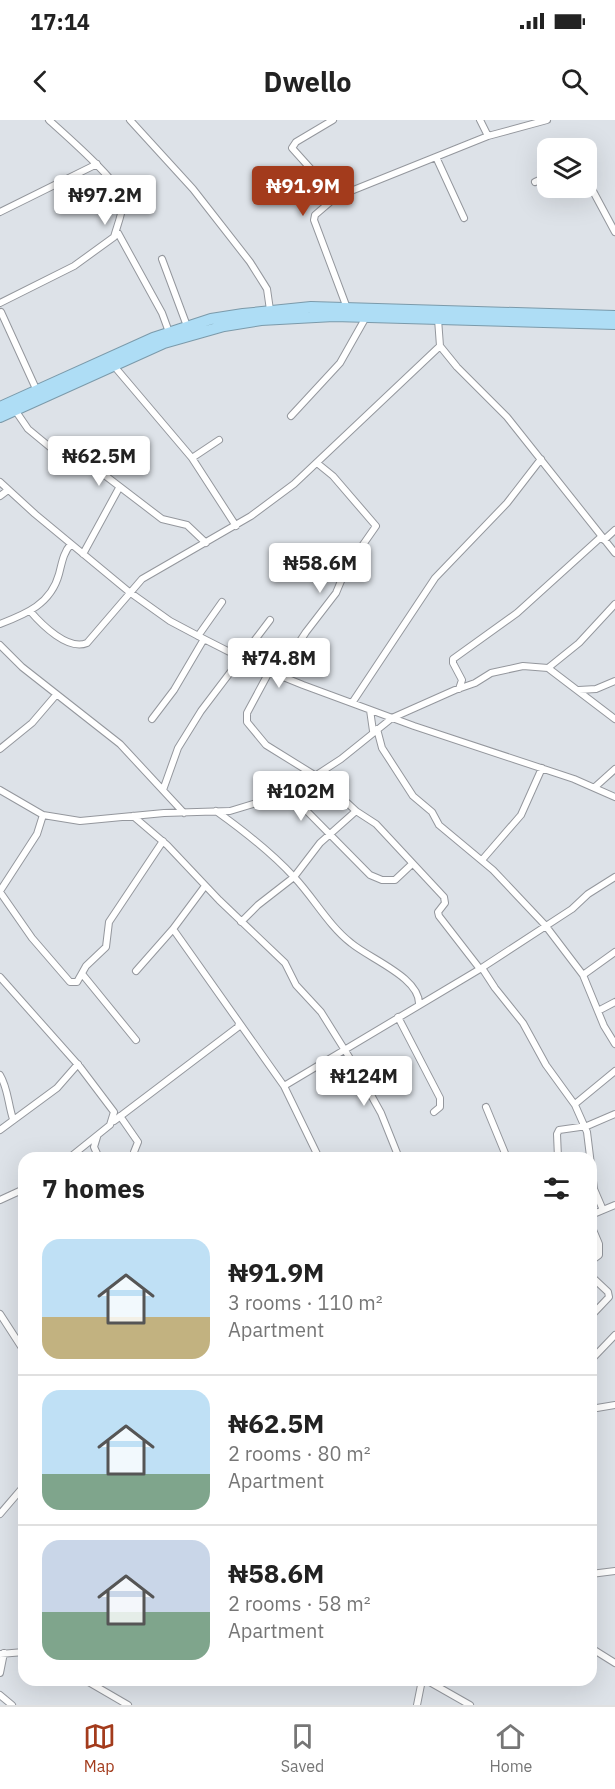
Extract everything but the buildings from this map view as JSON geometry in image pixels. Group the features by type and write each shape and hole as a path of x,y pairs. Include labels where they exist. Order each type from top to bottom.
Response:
{"highway":[{"path":"0,407 169,332 187,326 270,310 347,308 615,316"},
{"path":"0,417 172,340 224,326 294,316 615,324"}],"street":[{"path":"49,120 97,164 123,197 114,237"},
{"path":"130,120 199,196 254,267 267,289 270,310"},
{"path":"333,120 324,122 296,142 292,148 336,197"},
{"path":"480,120 488,136"},
{"path":"347,308 314,220 315,215 336,197 488,136 547,120"},
{"path":"436,158 464,218"},
{"path":"0,212 97,164"},
{"path":"597,198 615,232"},
{"path":"0,303 75,266 118,233 162,313 169,332"},
{"path":"162,260 187,326"},
{"path":"0,311 37,391"},
{"path":"291,416 340,363 366,317"},
{"path":"438,319 440,346 457,367 507,417 615,553"},
{"path":"30,611 57,635 77,645 84,645 128,591 142,579 236,526 269,504 317,463 440,346"},
{"path":"114,366 192,458 236,526"},
{"path":"15,410 28,429 44,443 94,467 119,489 162,519 187,525 206,543"},
{"path":"192,458 219,440"},
{"path":"352,703 435,578 507,504 541,459"},
{"path":"317,463 333,476 376,526 346,569 336,593 306,632 284,668 272,673 247,713 247,722 266,745 303,770 316,775 356,811 376,824 444,897 445,903 438,912 439,916 523,1023 546,1065 575,1104 587,1127 590,1152"},
{"path":"0,482 128,591 170,621 201,638 287,679 392,718 542,768 615,797"},
{"path":"83,554 119,489"},
{"path":"0,496 8,490"},
{"path":"459,689 462,680 453,659 517,613 615,530"},
{"path":"0,624 42,604 54,588 65,550 71,544"},
{"path":"152,719 174,690 222,602"},
{"path":"548,668 584,638 615,604"},
{"path":"163,790 178,748 214,691 270,620"},
{"path":"0,645 57,695 120,744 184,813"},
{"path":"0,790 43,815 81,821 230,811 289,793 341,759 392,718 475,683 494,672 523,666 548,668 615,719"},
{"path":"284,668 287,679"},
{"path":"579,690 596,689 615,681"},
{"path":"591,701 596,689"},
{"path":"0,749 32,723 57,695"},
{"path":"370,710 382,748 413,796 432,812 439,825 482,860 545,925 583,975 615,1044"},
{"path":"482,860 521,815 542,768"},
{"path":"595,788 602,784 615,769"},
{"path":"303,770 306,782"},
{"path":"602,784 604,792"},
{"path":"289,793 370,875 381,880 395,880 412,864"},
{"path":"241,922 258,905 294,877 320,843 356,811"},
{"path":"216,812 261,845 294,877 341,934 387,969 408,980 422,1001"},
{"path":"43,815 37,834 0,892 32,938 70,982 77,982 86,966 106,947 109,922 163,841"},
{"path":"133,816 163,841 205,886 285,963 296,985 321,1012 344,1049 381,1113 397,1152"},
{"path":"284,1086 422,1001 481,968 615,877"},
{"path":"136,971 205,886"},
{"path":"172,929 284,1086 316,1152"},
{"path":"583,975 615,952"},
{"path":"83,975 136,1040"},
{"path":"0,977 78,1064 119,1114 138,1142 134,1152"},
{"path":"598,1011 615,1002"},
{"path":"398,1017 440,1098 440,1107 434,1112"},
{"path":"79,1152 91,1145 119,1114 240,1026"},
{"path":"0,1130 57,1088 78,1064"},
{"path":"575,1104 615,1071"},
{"path":"0,1075 6,1088 13,1119"},
{"path":"486,1107 505,1152"},
{"path":"558,1152 559,1130 587,1127 615,1114"},
{"path":"91,1145 95,1152"},
{"path":"0,1200 18,1192"},
{"path":"597,1196 603,1209"},
{"path":"597,1212 615,1205"},
{"path":"597,1241 600,1248 597,1256"},
{"path":"597,1282 608,1292 609,1297 597,1310"},
{"path":"1,1317 18,1342"},
{"path":"597,1354 615,1335"},
{"path":"597,1408 615,1405"},
{"path":"0,1513 18,1494"},
{"path":"597,1573 615,1571"},
{"path":"597,1652 615,1663"},
{"path":"0,1673 2,1654 18,1653"},
{"path":"95,1686 128,1705"},
{"path":"417,1705 422,1686"},
{"path":"435,1686 470,1705"},
{"path":"0,1695 12,1705"}]}
